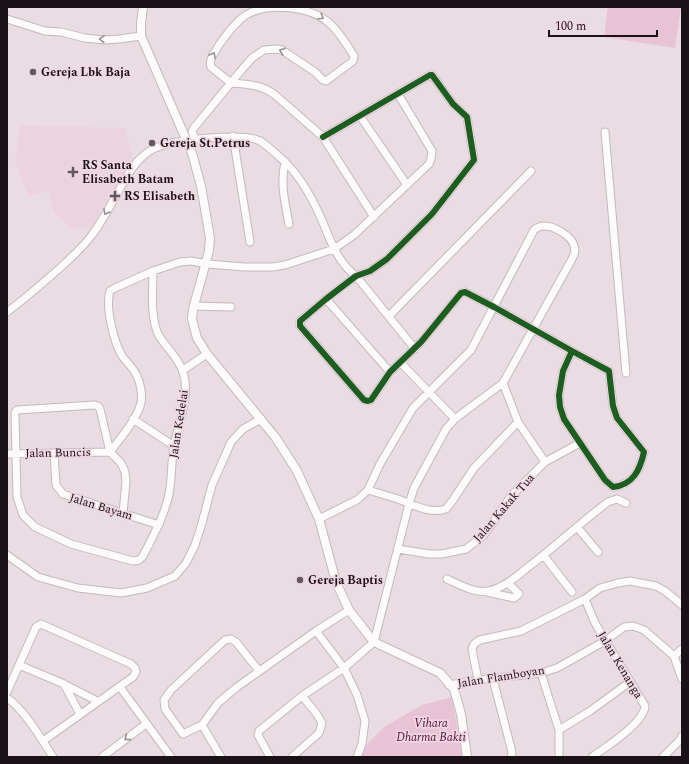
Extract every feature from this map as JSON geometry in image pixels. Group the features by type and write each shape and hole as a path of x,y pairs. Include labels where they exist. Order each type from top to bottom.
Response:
{"street":[{"path":"143,7 141,36 192,140"},
{"path":"374,217 323,137 267,89 250,84 231,83 211,66 210,61 226,36 238,21 260,9 280,8 303,10 320,16 329,22 354,55 354,59 326,81 282,50 269,49 258,53 238,73 231,83 192,132 192,140 210,238 206,263 194,306 192,319 194,328 207,354 276,438 298,471 319,519 336,582 349,610 374,642 440,673 454,689 458,700 467,757"},
{"path":"7,19 45,31 61,32 85,38 104,40 141,36"},
{"path":"323,137 430,75 434,75 453,104 466,117 474,160 432,214 387,259 370,271 356,276 301,320 299,324 364,400 371,400 390,372 415,349 462,292 494,307 609,371 613,406 617,418 644,452 638,472 629,482 613,487 605,480 564,419 560,407 559,395 563,370 572,351"},
{"path":"110,452 133,419 141,402 141,389 133,369 122,356 118,346 113,329 108,297 110,291 154,271 180,262 191,261 244,267 273,267 285,265 334,249 354,235 429,164 432,151 398,94"},
{"path":"360,116 406,185"},
{"path":"604,132 626,373"},
{"path":"233,136 250,242"},
{"path":"7,312 48,279 86,244 126,178 140,159 148,152 160,146 192,140 233,136 247,137 260,141 285,162 302,182 311,198 334,249 349,271 356,276 415,349"},
{"path":"285,162 282,184 288,224"},
{"path":"389,316 531,171"},
{"path":"270,757 258,733 302,696 344,668 374,642 409,504 417,482 446,429 455,419 503,383 572,259 575,251 571,239 559,231 545,226 538,228 530,237 516,267 471,350 429,391 407,417 380,464 368,490 357,500 319,519"},
{"name":"Jalan Kedelai","path":"15,454 17,498 23,515 35,527 71,544 111,556 133,561 139,560 143,556 159,525 169,494 174,446 183,411 185,394 183,370 158,333 153,316 154,271"},
{"path":"326,299 390,372"},
{"path":"194,306 231,307"},
{"path":"183,370 207,354"},
{"path":"400,362 455,419"},
{"path":"503,383 518,422 545,462"},
{"path":"15,454 16,410 98,406 110,452 121,463 125,472 126,482 123,513"},
{"path":"133,419 174,446"},
{"path":"7,555 38,577 78,588 121,593 147,588 175,576 186,563 195,545 212,485 231,442 244,429 261,419"},
{"path":"368,490 428,510 446,509 474,468 518,422"},
{"name":"Jalan Kakak Tua","path":"398,549 429,554 442,554 466,549 483,536 511,496 545,462 580,443"},
{"name":"Jalan Buncis","path":"7,454 110,452"},
{"name":"Jalan Bayam","path":"54,453 56,485 62,494 159,525"},
{"path":"486,592 508,583 544,556 600,508 613,499 626,503"},
{"path":"577,527 598,552"},
{"path":"544,556 572,592"},
{"path":"447,579 469,588 514,598 519,594 508,583"},
{"path":"478,680 472,650 476,642 520,632 585,599 600,588 618,583 630,582 656,586 666,591 682,606"},
{"name":"Jalan Kenanga","path":"585,599 595,623 605,641 645,706 644,713 633,725 592,757"},
{"path":"259,671 236,642 231,639 225,640 208,654 171,690 164,700 165,709 183,734 202,725 218,703 237,687 316,631 349,610"},
{"path":"7,692 36,627 40,624 44,624 131,664 135,668 136,672 133,677 97,701 43,741"},
{"name":"Jalan Flamboyan","path":"449,685 478,680 541,673 557,668 605,641 624,627 633,626 644,630 674,656 682,679"},
{"path":"316,631 344,668 357,695 365,721 362,744 357,757"},
{"path":"674,656 682,649"},
{"path":"19,665 64,684 97,701"},
{"path":"541,673 559,730 559,757"},
{"path":"493,679 512,752 511,757"},
{"path":"559,730 590,711 630,682"},
{"path":"64,684 80,714"},
{"path":"120,686 171,757"},
{"path":"292,757 319,733 322,728 322,723 319,718 302,696"},
{"path":"7,698 15,703 53,757"},
{"path":"102,757 110,754 146,724"},
{"path":"202,725 221,757"},
{"path":"663,757 680,740 682,736"}],"shaded area":[{"name":"RS Santa Elisabeth Batam","path":"20,125 125,128 134,163 110,194 93,227 71,229 54,213 48,191 29,196 15,163"}],"green space":[{"path":"608,7 681,7 675,48 604,37"},
{"name":"Vihara Dharma Bakti","path":"452,697 462,757 359,757 369,742 384,727 422,705"}],"cycle path":[{"path":"323,137 432,75 453,104 467,117 474,160 432,214 387,259 370,271 356,276 300,321 300,326 364,400 371,400 390,372 421,342 461,293 465,292 609,371 613,406 617,418 644,452 638,470 634,476 631,480 620,486 613,487 605,480 564,419 560,407 559,395 563,371 572,351"}],"place":[{"name":"Gereja Lbk Baja","path":"33,72"},
{"name":"Gereja St.Petrus","path":"152,143"},
{"name":"RS Santa Elisabeth Batam","path":"73,172"},
{"name":"RS Elisabeth","path":"115,196"},
{"name":"Gereja Baptis","path":"300,580"}]}
